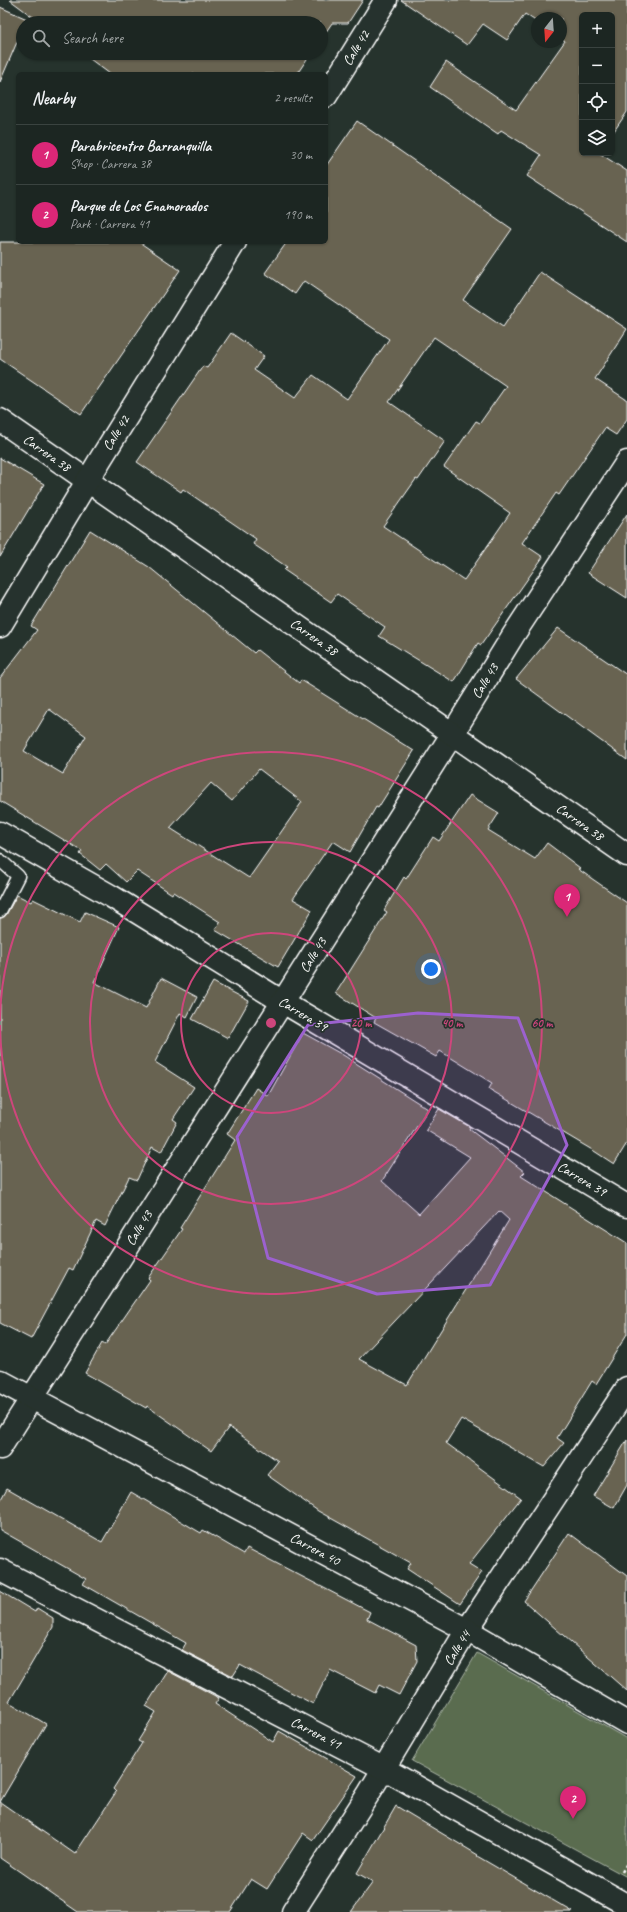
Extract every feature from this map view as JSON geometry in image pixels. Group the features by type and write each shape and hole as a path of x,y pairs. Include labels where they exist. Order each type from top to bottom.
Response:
{"street":[{"name":"Calle 42","path":"328,93 386,0"},
{"name":"Calle 42","path":"0,626 87,480 234,244"},
{"name":"Carrera 38","path":"0,420 627,855"},
{"name":"Calle 43","path":"0,1448 453,733 514,634 627,462"},
{"name":"Carrera 39","path":"0,833 111,896 283,1002 627,1206"},
{"name":"Carrera 40","path":"0,1381 468,1630 627,1723"},
{"name":"Calle 44","path":"293,1912 384,1768 468,1630 627,1388"},
{"name":"Carrera 41","path":"0,1570 384,1768 627,1905"}],"lane":[{"path":"0,860 18,876 0,911"}],"highlighted area":[{"path":"418,1013 518,1018 567,1145 490,1285 377,1294 268,1258 237,1137 308,1025"}],"green space":[{"path":"477,1653 627,1739 627,1877 412,1761"}],"building":[{"path":"10,0 363,0 348,23 332,23 328,29 328,16 32,16"},
{"path":"401,0 627,0 627,112 615,130 615,12 579,12 579,156 604,156 627,171 627,242 527,176 541,155 501,130 498,134 430,87 446,62 516,110 560,48 567,48 567,12 531,12 531,18 525,14 507,40 483,24 467,45"},
{"path":"0,7 20,16 16,16 16,44 0,82"},
{"path":"91,60 306,60 298,72 107,72"},
{"path":"357,121 512,229 463,300 503,327 540,272 627,329 595,379 627,400 627,419 616,435 605,428 559,495 556,493 522,543 543,557 481,645 478,643 454,682 379,636 385,627 337,594 331,602 284,570 287,567 253,544 256,539 183,489 181,492 137,462 203,366 207,368 231,333 264,356 254,370 295,398 313,375 347,399 389,339 304,281 295,294 265,273 286,244 328,244 328,163","holes":["434,337 506,386 480,423 476,421 444,467 510,513 464,580 383,526 445,441 389,402"]},
{"path":"0,242 16,242 16,244 142,244 180,270 81,414 0,359"},
{"path":"0,458 44,484 0,557"},
{"path":"627,514 627,598 588,573"},
{"path":"90,530 149,567 254,653 257,650 299,683 301,680 414,751 378,808 376,807 350,852 333,841 293,899 312,910 278,967 215,930 220,922 173,892 172,894 137,871 126,882 106,864 100,870 80,854 82,851 0,801 0,678 37,630 31,626","holes":["49,709 86,736 63,774 24,751","259,769 302,802 249,878 170,828 211,783 232,801"]},
{"path":"558,628 627,675 627,760 516,679"},
{"path":"470,795 499,813 488,830 535,859 547,843 580,868 578,869 627,903 627,1143 614,1164 489,1089 492,1083 440,1051 436,1057 374,1022 376,1018 336,993 387,912 384,910 404,877 406,879 433,837 439,841"},
{"path":"17,895 31,902 33,899 80,922 85,912 119,927 94,982 146,1008 161,978 197,997 187,1017 180,1013 155,1062 194,1087 173,1119 177,1122 161,1152 152,1147 137,1180 129,1177 105,1226 96,1221 73,1270 69,1268 31,1339 0,1323 0,918 6,915"},
{"path":"213,982 249,1001 228,1038 192,1019"},
{"path":"303,1033 343,1055 428,1109 382,1181 419,1214 470,1157 426,1130 439,1109 470,1127 469,1129 525,1172 521,1176 627,1243 627,1334 596,1384 592,1381 557,1438 564,1443 544,1467 461,1419 446,1443 521,1498 469,1564 482,1572 460,1604 407,1569 411,1563 318,1511 267,1475 278,1461 229,1427 211,1451 147,1406 146,1408 85,1373 102,1343 105,1345 150,1280 148,1278 182,1229 180,1228 235,1140 227,1134 256,1088 268,1096","holes":["499,1211 509,1220 407,1385 359,1359"]},
{"path":"627,1440 627,1485 614,1508 593,1496"},
{"path":"7,1488 102,1542 131,1492 201,1533 203,1530 244,1554 247,1548 370,1612 367,1619 416,1645 417,1661 399,1695 379,1685 375,1693 330,1670 313,1704 240,1665 233,1676 182,1650 186,1643 83,1584 86,1579 0,1530 0,1501"},
{"path":"569,1533 627,1576 627,1691 524,1601"},
{"path":"0,1591 35,1612 37,1608 53,1618 53,1627 9,1702 46,1724 0,1802"},
{"path":"168,1671 219,1698 215,1704 273,1742 279,1731 357,1776 313,1840 303,1833 267,1889 251,1879 230,1912 78,1912 0,1858 0,1802 75,1854 116,1792 113,1789 142,1743 138,1741 156,1712 146,1706"},
{"path":"396,1806 478,1855 477,1856 573,1912 351,1912 373,1882 357,1873"}],"place":[{"name":"Parabricentro Barranquilla","path":"567,917"},
{"name":"Parque de Los Enamorados","path":"573,1819"}]}
